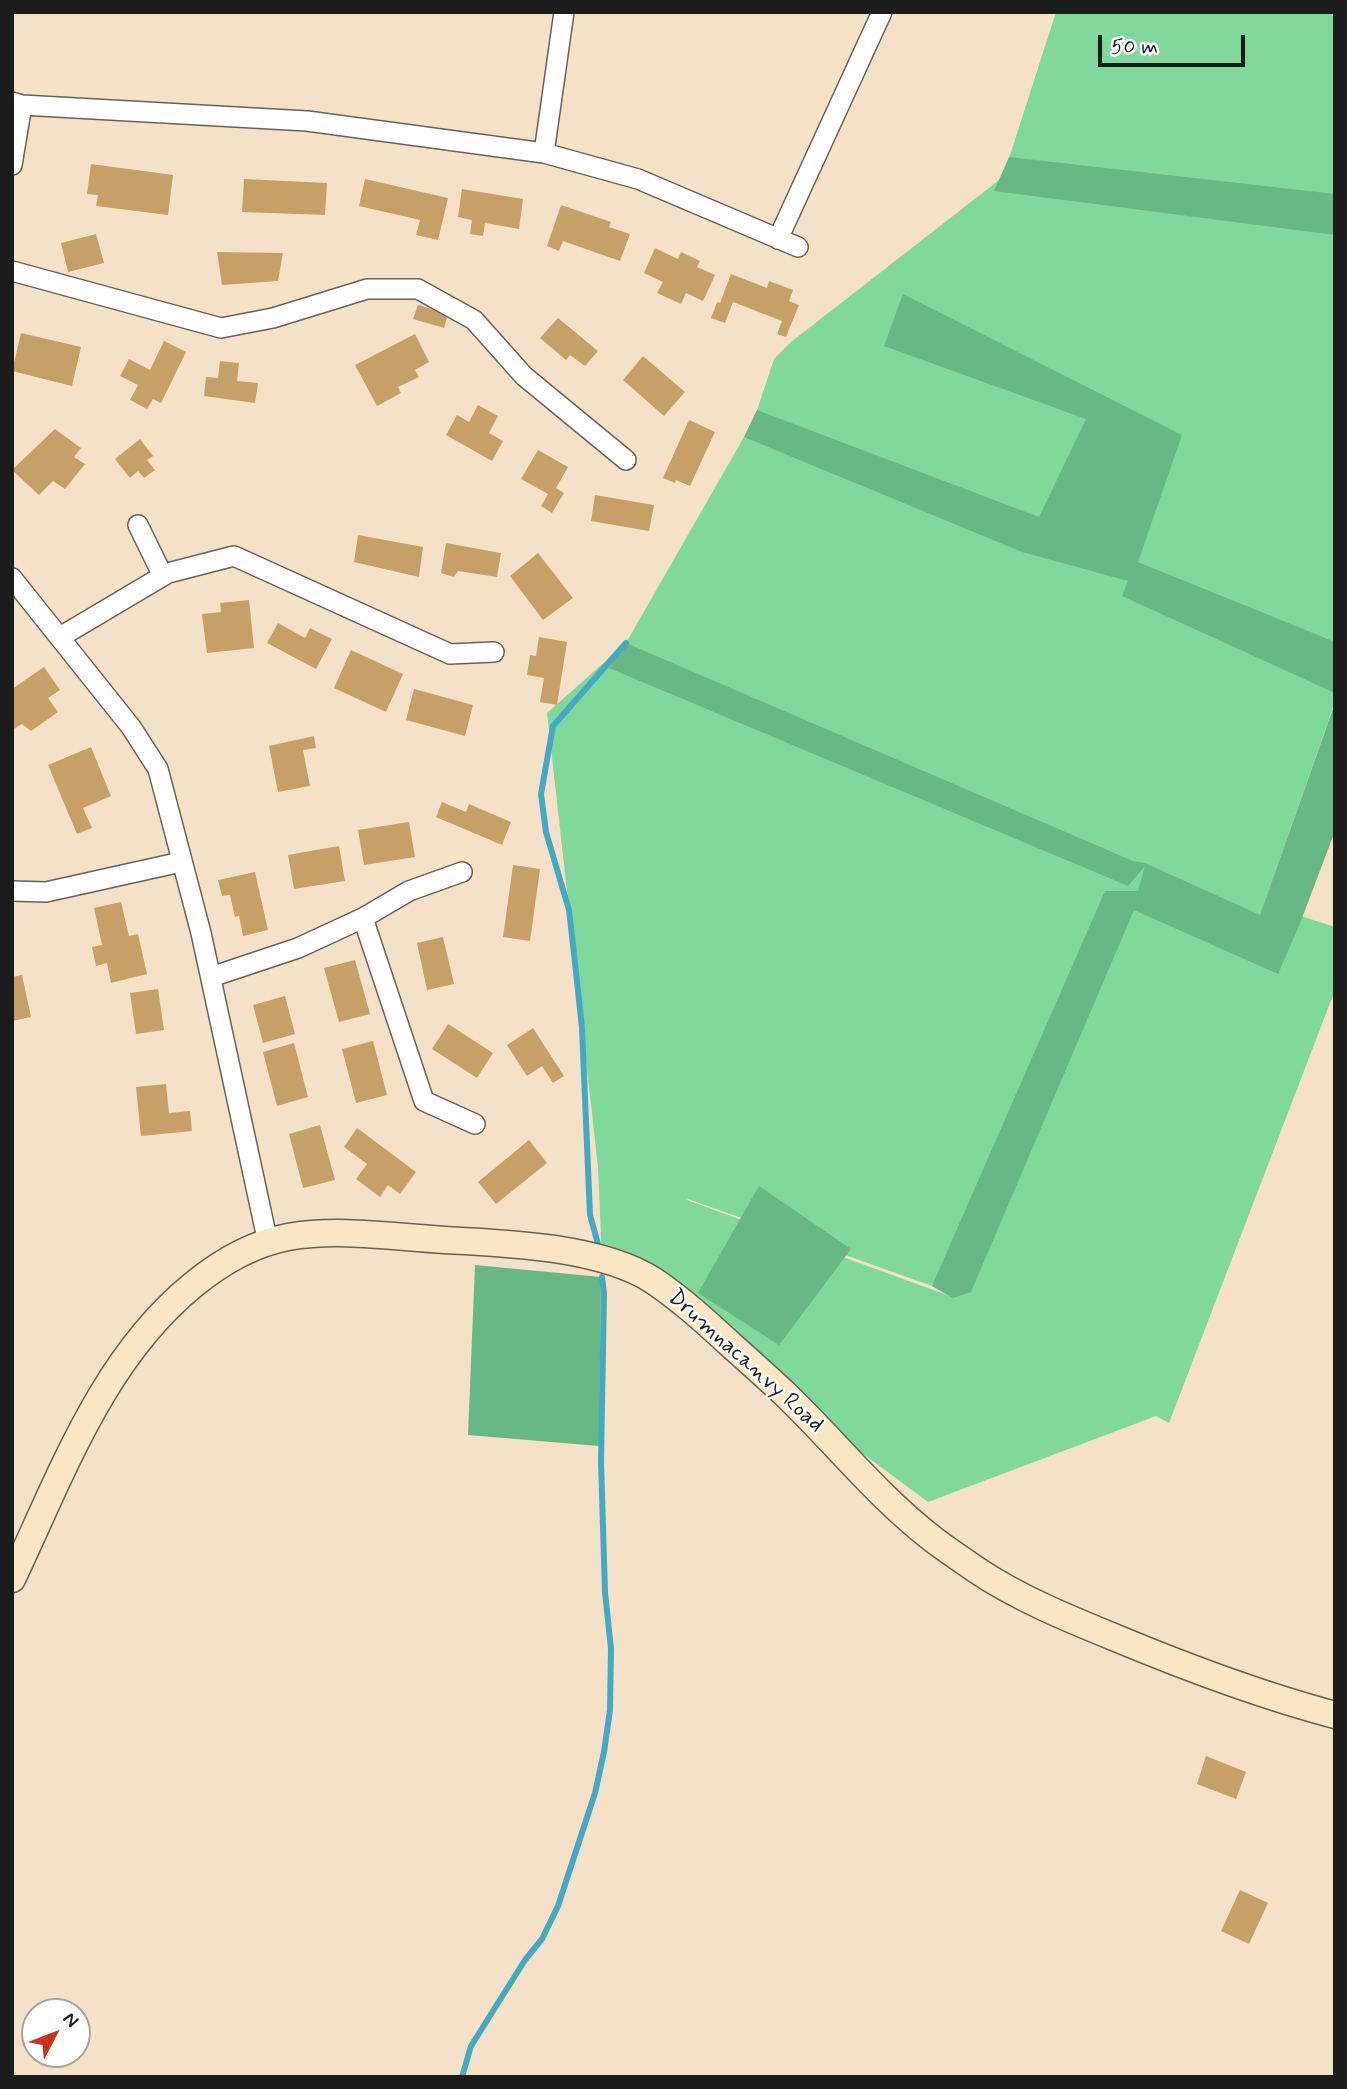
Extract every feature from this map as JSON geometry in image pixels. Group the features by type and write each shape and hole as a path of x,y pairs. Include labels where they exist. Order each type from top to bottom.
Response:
{"main road":[{"name":"Drumnacanvy Road","path":"12,1579 107,1384 136,1341 172,1302 212,1269 252,1247 289,1237 347,1233 501,1242 563,1250 608,1261 651,1279 692,1309 786,1395 882,1493 932,1538 981,1573 1041,1607 1184,1666 1335,1715"}],"street":[{"path":"544,153 564,12"},
{"path":"778,239 882,12"},
{"path":"12,165 17,104 307,121 544,153 638,179 798,247"},
{"path":"12,271 221,328 273,318 367,289 418,289 474,320 524,376 626,460"},
{"path":"138,525 163,576"},
{"path":"60,637 163,576 234,556 450,654 494,652"},
{"path":"12,578 131,727 158,769 201,933 268,1242"},
{"path":"12,891 46,892 181,862"},
{"path":"211,976 298,947 363,918 409,891 462,872"},
{"path":"363,918 424,1101 475,1124"}],"green space":[{"path":"1056,12 1335,12 1335,702 1264,904 1335,927 1335,990 1169,1423 1156,1416 928,1502 602,1260 598,1167 547,713 626,643 744,437 757,410 774,359 791,342 1003,177","holes":["688,1199 932,1286 947,1295 687,1200"]},
{"path":"1009,157 1335,194 1335,235 994,191"},
{"path":"903,294 1182,435 1138,562 1335,642 1335,693 1122,596 1128,581 1022,552 744,437 757,410 1039,517 1086,419 884,346"},
{"path":"626,643 1133,861 1145,863 1260,915 1335,703 1335,831 1278,974 1134,910 971,1292 953,1298 932,1286 1105,891 1138,891 1145,866 1128,886 609,668"},
{"path":"759,1186 851,1249 779,1345 698,1293"},
{"path":"475,1265 601,1277 599,1446 468,1435"}],"building":[{"path":"91,164 173,175 168,215 96,206 98,195 87,194"},
{"path":"244,179 327,183 325,215 242,212"},
{"path":"365,179 448,198 438,240 416,235 420,220 359,206"},
{"path":"462,189 523,199 519,229 485,223 483,236 470,234 472,220 458,217"},
{"path":"561,205 611,222 609,227 630,234 620,261 563,241 559,251 547,246"},
{"path":"96,234 104,263 68,272 61,243"},
{"path":"655,248 678,259 681,252 700,261 697,267 715,275 703,301 686,293 681,304 657,293 663,282 644,273"},
{"path":"217,252 283,253 278,281 222,285"},
{"path":"731,274 767,288 769,281 793,290 789,301 799,305 786,337 777,334 782,321 733,302 725,323 711,318"},
{"path":"418,305 448,314 444,328 413,319"},
{"path":"558,318 598,351 585,366 570,355 566,360 540,338"},
{"path":"21,333 81,347 72,386 12,371"},
{"path":"415,334 429,362 415,370 419,377 398,387 401,393 377,406 355,365"},
{"path":"164,341 186,352 161,403 153,399 147,409 130,400 138,385 120,376 129,359 150,370"},
{"path":"643,356 685,392 664,416 623,380"},
{"path":"220,361 239,363 237,381 258,383 255,403 204,396 206,377 218,378"},
{"path":"478,405 498,416 489,433 503,441 492,461 446,435 457,415 469,422"},
{"path":"689,420 715,432 690,486 663,478"},
{"path":"55,429 81,448 74,457 85,464 65,489 53,481 39,495 12,470"},
{"path":"140,439 153,456 147,460 155,470 144,478 138,471 130,478 115,459"},
{"path":"538,450 568,467 556,488 564,493 552,513 541,506 548,494 521,479"},
{"path":"595,495 654,505 649,531 591,521"},
{"path":"358,535 423,547 419,577 354,562"},
{"path":"446,543 501,553 497,577 458,571 454,577 441,573"},
{"path":"538,553 573,598 543,620 510,576"},
{"path":"249,600 254,648 207,653 202,614 221,612 220,603"},
{"path":"278,623 305,638 310,628 332,639 316,669 267,643"},
{"path":"539,637 567,642 557,705 540,702 544,678 527,675 530,655 536,656"},
{"path":"351,650 403,674 386,712 334,688"},
{"path":"44,667 60,690 48,698 58,712 31,731 22,724 12,730 12,689"},
{"path":"414,689 473,705 465,736 406,720"},
{"path":"314,736 316,748 303,750 310,786 278,792 269,746"},
{"path":"91,747 111,796 83,808 92,828 77,834 48,765"},
{"path":"442,802 466,812 469,804 511,822 502,845 436,817"},
{"path":"409,822 415,857 364,865 358,830"},
{"path":"339,846 345,881 294,889 288,855"},
{"path":"513,865 540,869 530,941 503,937"},
{"path":"255,872 268,930 243,936 239,916 235,917 230,895 222,896 218,880"},
{"path":"121,902 129,936 138,934 147,974 111,983 107,963 96,966 92,947 102,945 94,908"},
{"path":"443,937 454,984 427,990 417,943"},
{"path":"355,960 370,1014 339,1022 324,968"},
{"path":"22,975 31,1017 12,1021 12,977"},
{"path":"158,989 164,1030 136,1034 130,993"},
{"path":"285,996 295,1034 263,1043 253,1005"},
{"path":"448,1024 493,1053 477,1078 432,1049"},
{"path":"533,1028 564,1076 553,1083 542,1066 527,1076 507,1045"},
{"path":"373,1041 387,1095 356,1103 342,1049"},
{"path":"294,1043 308,1097 277,1106 263,1052"},
{"path":"166,1084 169,1113 190,1111 192,1131 141,1136 136,1087"},
{"path":"320,1125 335,1180 303,1188 289,1134"},
{"path":"357,1128 416,1172 400,1194 388,1185 380,1197 356,1179 367,1164 344,1147"},
{"path":"529,1140 547,1163 496,1204 478,1182"},
{"path":"1206,1756 1246,1772 1236,1799 1197,1784"},
{"path":"1240,1890 1268,1903 1249,1944 1221,1931"}],"waterway":[{"path":"598,1244 590,1215 582,1028 569,910 546,832 541,794 553,726 626,643"},
{"path":"462,2077 471,2046 525,1960 542,1939 558,1906 595,1793 604,1752 610,1710 611,1649 605,1592 601,1461 602,1277"}]}
